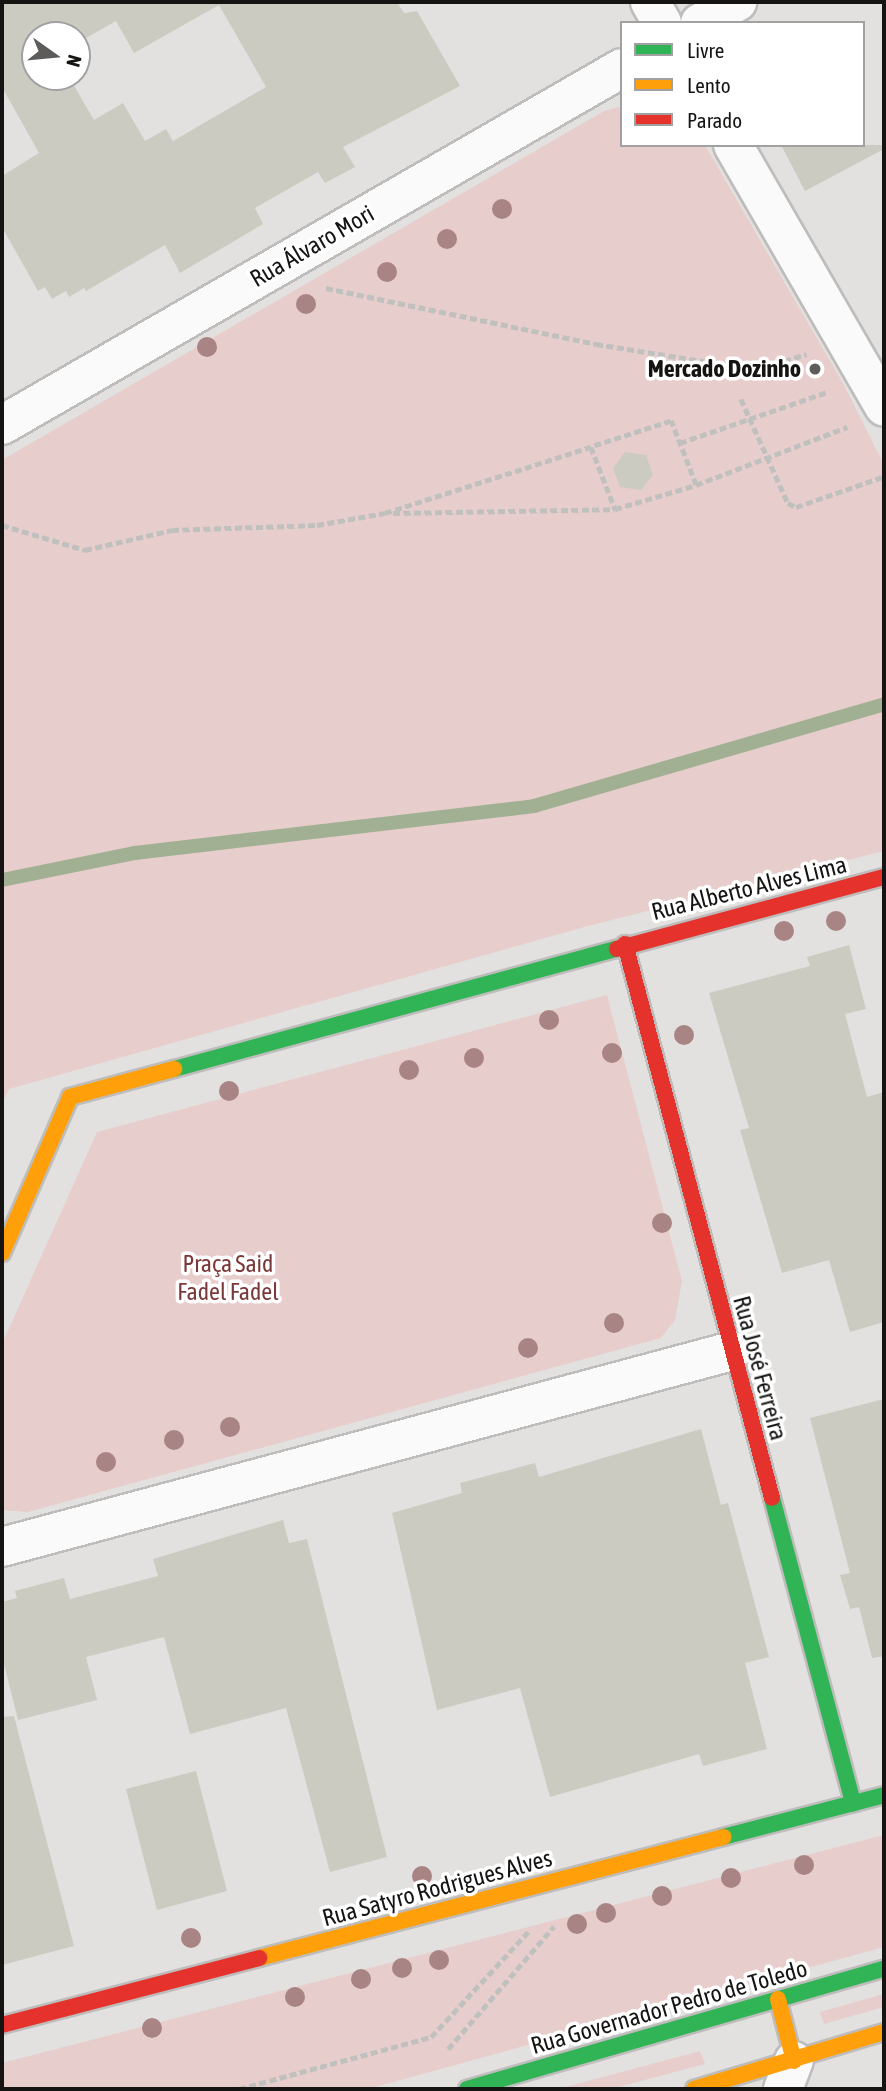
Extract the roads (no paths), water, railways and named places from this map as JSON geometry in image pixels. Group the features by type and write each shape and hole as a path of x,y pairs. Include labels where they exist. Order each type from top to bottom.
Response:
{"street":[{"path":"650,2 661,21"},
{"path":"704,21 737,2"},
{"name":"Rua Álvaro Mori","path":"2,425 620,69"},
{"path":"734,147 870,415"},
{"name":"Rua Alberto Alves Lima","path":"625,944 884,877"},
{"path":"2,1253 70,1097 625,944"},
{"name":"Rua José Ferreira","path":"625,944 853,1803"},
{"path":"2,1547 732,1351"},
{"name":"Rua Satyro Rodrigues Alves","path":"2,2025 884,1795"},
{"name":"Rua Governador Pedro de Toledo","path":"467,2089 884,1969"},
{"path":"778,1999 789,2075"},
{"path":"694,2089 789,2075 884,2032"}],"waterway":[{"path":"2,880 135,853 534,806 884,704"}],"place":[{"name":"Mercado Dozinho","path":"815,369"}],"park label":[{"name":"Praça Said Fadel Fadel","path":"228,1278"}]}
